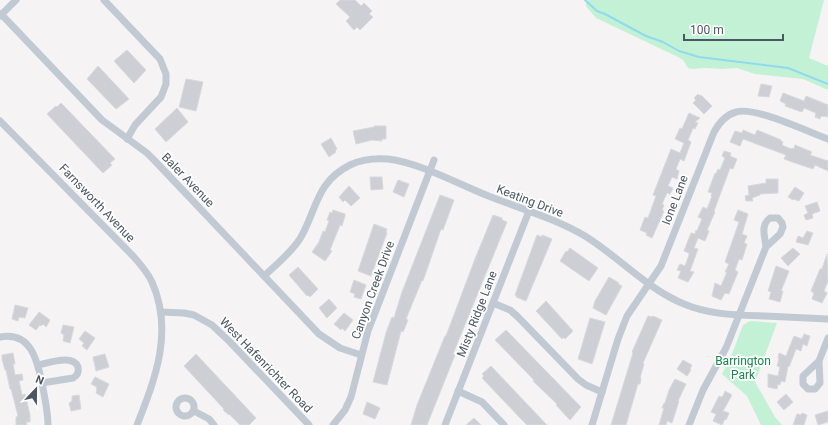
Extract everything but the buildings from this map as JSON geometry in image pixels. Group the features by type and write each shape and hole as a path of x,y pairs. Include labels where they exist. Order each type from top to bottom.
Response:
{"street":[{"path":"1,15 16,0"},
{"path":"104,0 160,59 166,74 166,84 161,97 135,125 127,139"},
{"name":"Baler Avenue","path":"1,15 102,120 147,153 326,340 340,348 361,355"},
{"name":"Ione Lane","path":"592,425 626,316 664,258 714,132 723,119 736,112 754,111 828,139"},
{"name":"Farnsworth Avenue","path":"0,121 134,257 153,282 160,312 162,338 158,364 152,386 136,425"},
{"name":"Keating Drive","path":"264,276 295,246 300,238 315,202 330,179 340,171 361,160 375,158 402,162 430,172 529,211 583,235 595,242 674,300 695,308 720,314 828,319"},
{"name":"Canyon Creek Drive","path":"333,425 345,410 351,396 368,331 434,160"},
{"name":"Misty Ridge Lane","path":"445,425 529,211"},
{"path":"689,425 698,401 722,357 766,247"},
{"path":"493,303 510,310 578,379 586,385 602,392"},
{"name":"West Hafenrichter Road","path":"160,312 194,315 212,325 309,425"},
{"path":"0,337 13,337 19,339 28,345 33,351 42,383 48,425"},
{"path":"819,361 828,338"},
{"path":"38,365 66,360 74,362 78,367 76,377 42,383"},
{"path":"458,391 482,402 504,425"},
{"path":"194,411 209,419 214,425"}],"green space":[{"path":"588,0 824,0 809,58 828,66 828,90 803,79 755,74 737,68 688,68 683,60 678,57 596,18 586,6"},
{"name":"Barrington Park","path":"750,321 777,323 755,382 775,417 782,425 761,425 747,396 722,374 732,354 743,325"}],"waterway":[{"path":"585,0 597,11 679,51 699,57 788,68 828,84"}]}
